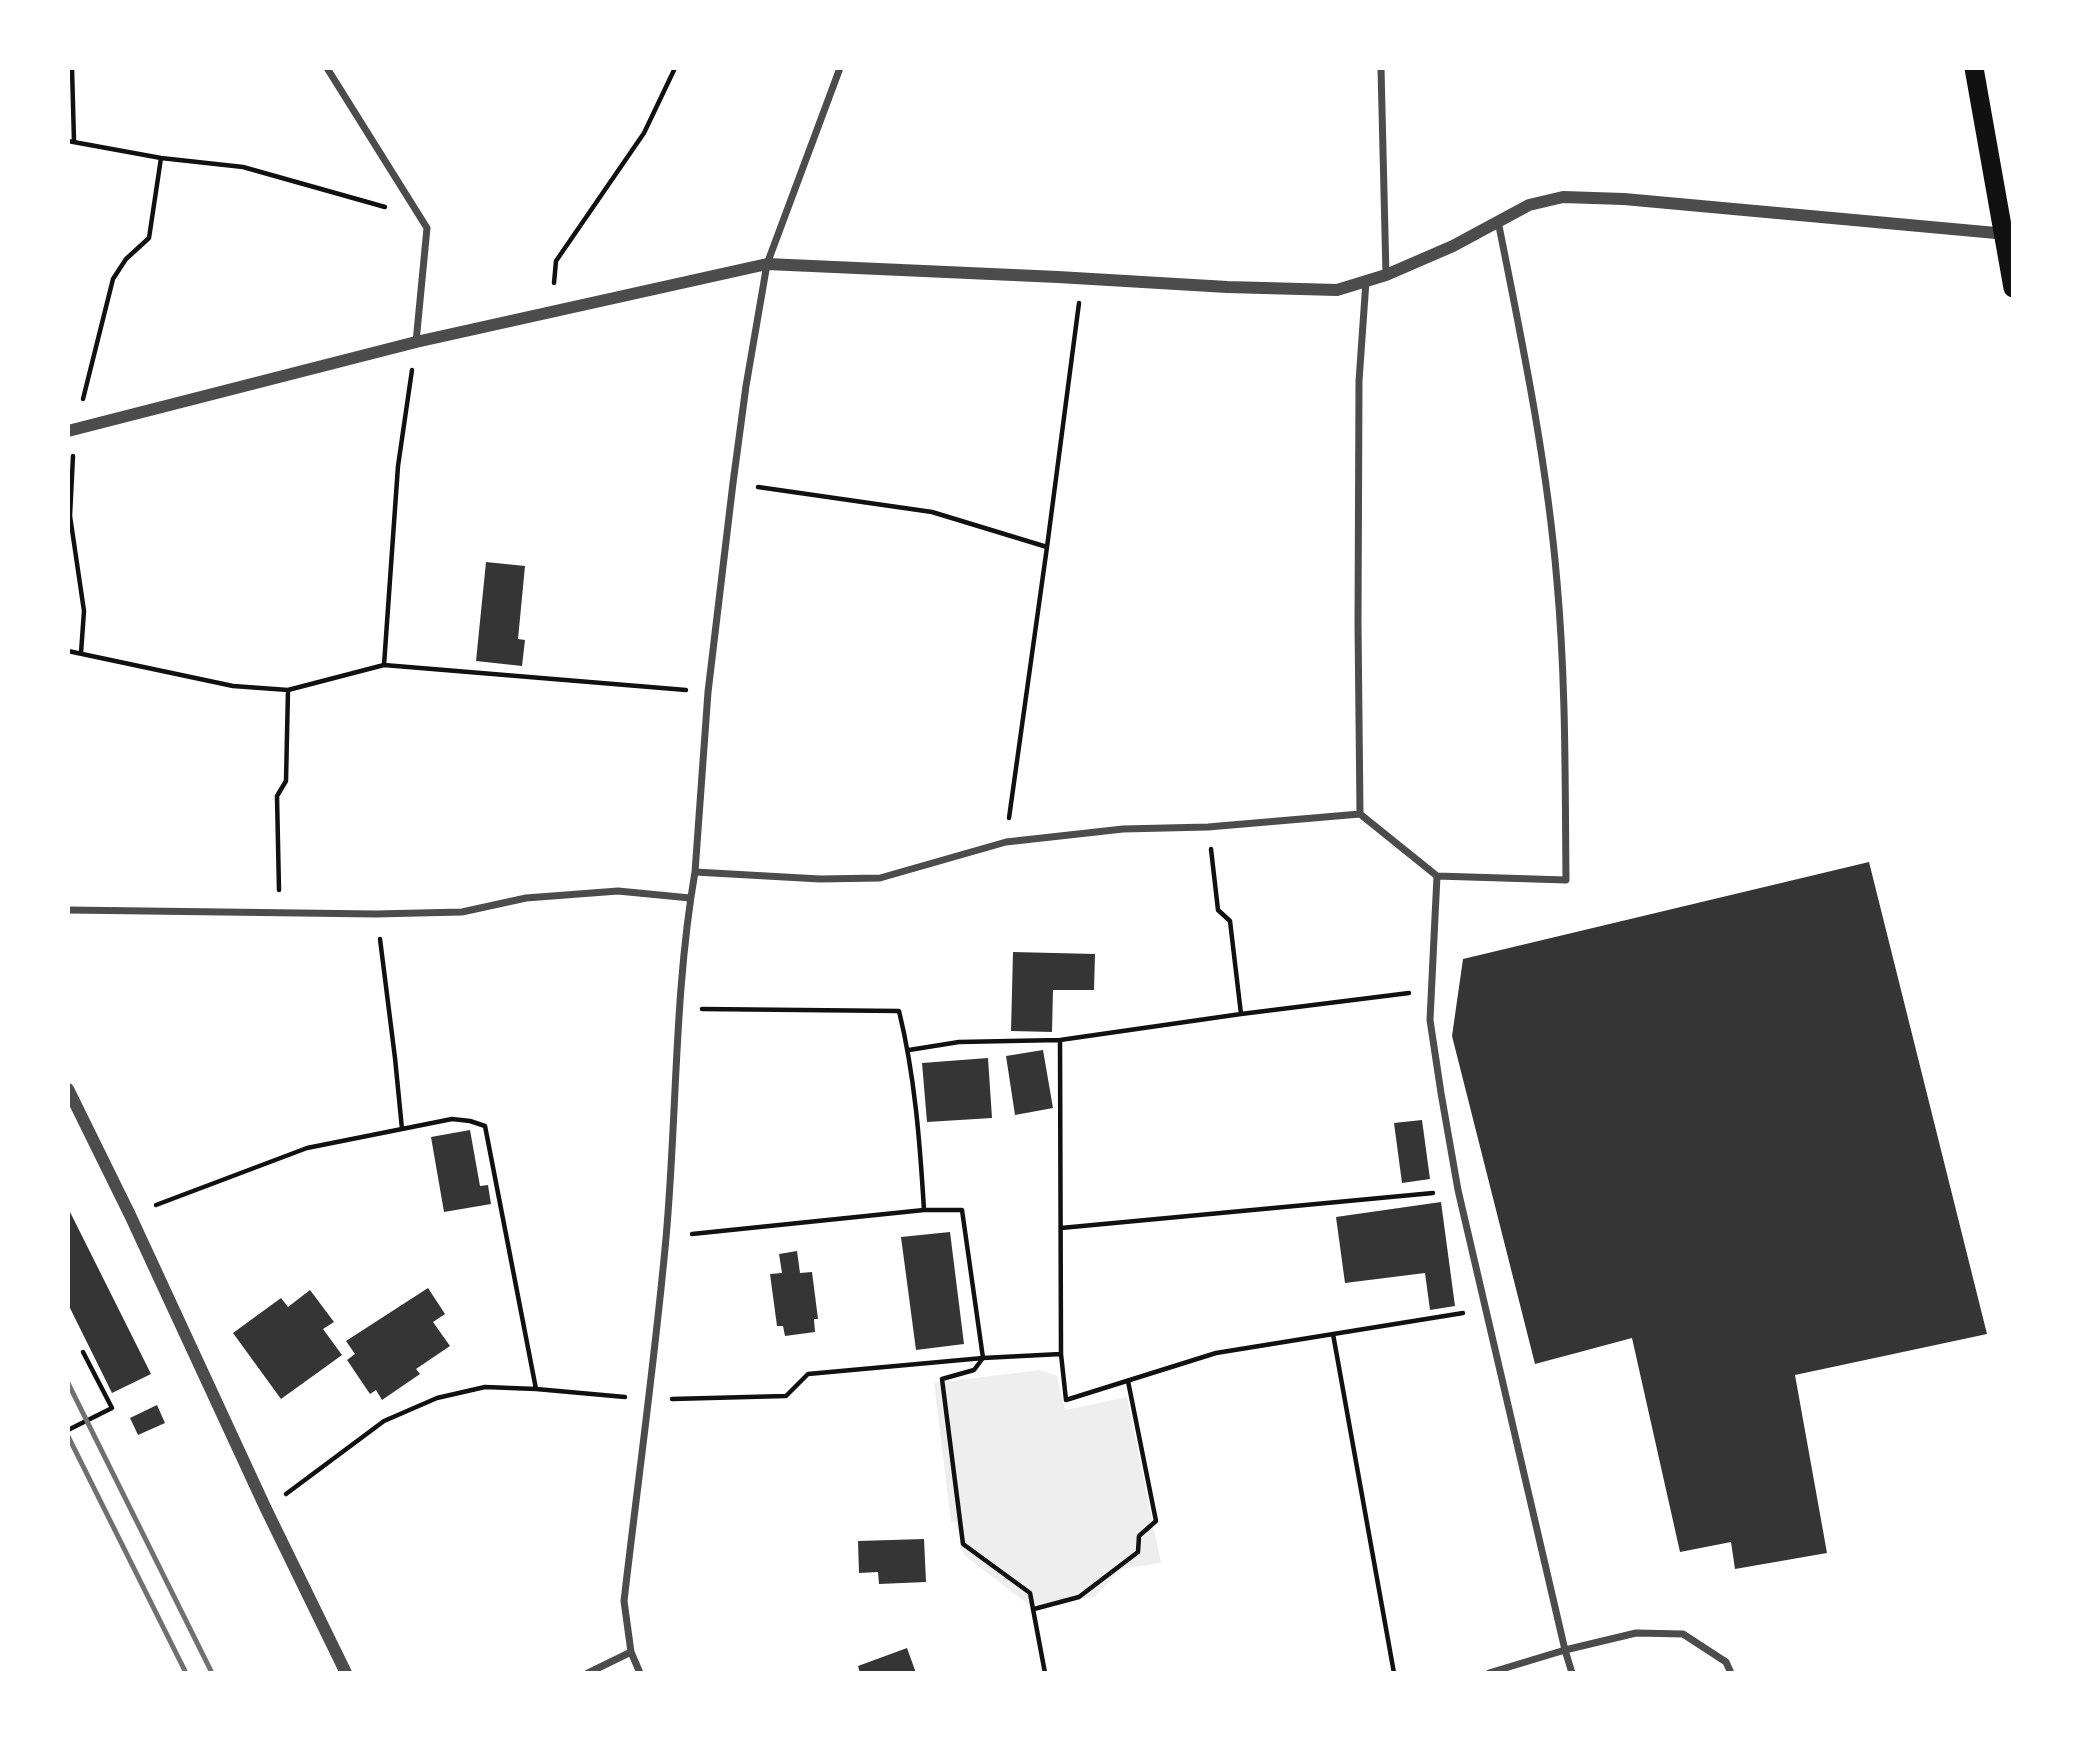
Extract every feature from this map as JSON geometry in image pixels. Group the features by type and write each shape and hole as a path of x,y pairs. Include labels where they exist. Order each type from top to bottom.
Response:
{"highway":[{"path":"1974,68 2008,234 2013,288"}],"street":[{"path":"327,68 427,229 416,342"},
{"path":"640,1673 631,1652 624,1601 666,1237 680,1009 690,898 695,873 708,692 733,483 767,264 840,68"},
{"path":"1381,68 1386,275"},
{"path":"68,431 416,342 767,264 1337,290 1386,275 1453,246 1529,205 1563,197 1624,199 2008,234"},
{"path":"695,873 820,879 880,878 1006,842 1123,829 1208,827 1360,814 1437,876 1566,880 1564,712 1557,582 1534,401 1498,220"},
{"path":"1360,814 1359,381 1366,281"},
{"path":"1437,876 1430,1020 1458,1191 1572,1673"},
{"path":"68,909 376,914 462,912 526,898 618,891 690,898"},
{"path":"68,1089 131,1215 266,1509 346,1673"},
{"path":"1489,1673 1565,1650 1636,1633 1683,1634 1726,1662 1731,1673"},
{"path":"588,1673 631,1652"}],"path":[{"path":"72,68 71,141 161,158 243,167 420,217"},
{"path":"551,312 556,261 644,132 675,68"},
{"path":"1006,842 1082,278"},
{"path":"384,665 398,466 416,342"},
{"path":"733,483 932,512 1047,547"},
{"path":"68,651 233,686 288,690 384,665 708,692"},
{"path":"279,912 277,796 286,781 288,690"},
{"path":"1208,827 1218,910 1230,921 1241,1014"},
{"path":"376,914 402,1129"},
{"path":"909,1050 959,1042 1060,1040 1431,990"},
{"path":"680,1009 899,1011 909,1050 924,1210"},
{"path":"1060,1040 1061,1354 1066,1400 1216,1353 1486,1309"},
{"path":"131,1215 307,1149 452,1119 485,1125 536,1389"},
{"path":"1062,1228 1458,1191"},
{"path":"666,1237 924,1210 962,1210 983,1358 974,1370 942,1379 963,1544 1030,1594 1045,1673"},
{"path":"1333,1334 1394,1673"},
{"path":"68,1430 112,1408 83,1352"},
{"path":"266,1509 384,1421 437,1398 485,1387 648,1399 786,1396 808,1374 983,1358 1061,1354"},
{"path":"1034,1609 1079,1597 1138,1552 1139,1536 1156,1521 1128,1381"}],"shaded area":[{"path":"1040,1370 1057,1376 1065,1410 1127,1397 1161,1563 1121,1569 1094,1597 1029,1605 964,1555 956,1522 951,1522 934,1383"}],"building":[{"path":"486,562 525,566 518,639 525,640 522,666 476,661"},
{"path":"1869,862 1987,1334 1795,1375 1827,1553 1735,1569 1731,1542 1680,1552 1632,1338 1535,1364 1452,1036 1463,959"},
{"path":"1013,952 1095,954 1094,990 1053,990 1052,1032 1011,1031"},
{"path":"1043,1050 1053,1108 1015,1115 1006,1056"},
{"path":"988,1058 992,1118 927,1122 922,1063"},
{"path":"1422,1120 1430,1179 1402,1183 1394,1123"},
{"path":"470,1130 480,1186 488,1185 491,1204 444,1212 431,1137"},
{"path":"1441,1202 1455,1306 1430,1310 1425,1273 1345,1283 1336,1217"},
{"path":"68,1208 151,1374 112,1393 68,1304"},
{"path":"950,1232 964,1344 916,1350 901,1237"},
{"path":"797,1251 800,1273 812,1272 818,1319 814,1319 815,1332 785,1336 783,1326 777,1326 770,1274 782,1273 779,1254"},
{"path":"428,1288 445,1314 433,1322 450,1346 416,1369 420,1374 382,1400 376,1390 370,1394 347,1360 355,1354 346,1341"},
{"path":"310,1290 334,1322 323,1329 342,1355 281,1399 233,1333 281,1298 288,1307"},
{"path":"157,1405 165,1423 138,1435 130,1418"},
{"path":"924,1539 926,1582 879,1584 878,1572 859,1573 858,1541"},
{"path":"907,1648 916,1673 860,1673 858,1666"}],"railway":[{"path":"68,1383 212,1673"},
{"path":"68,1436 186,1673"}]}
